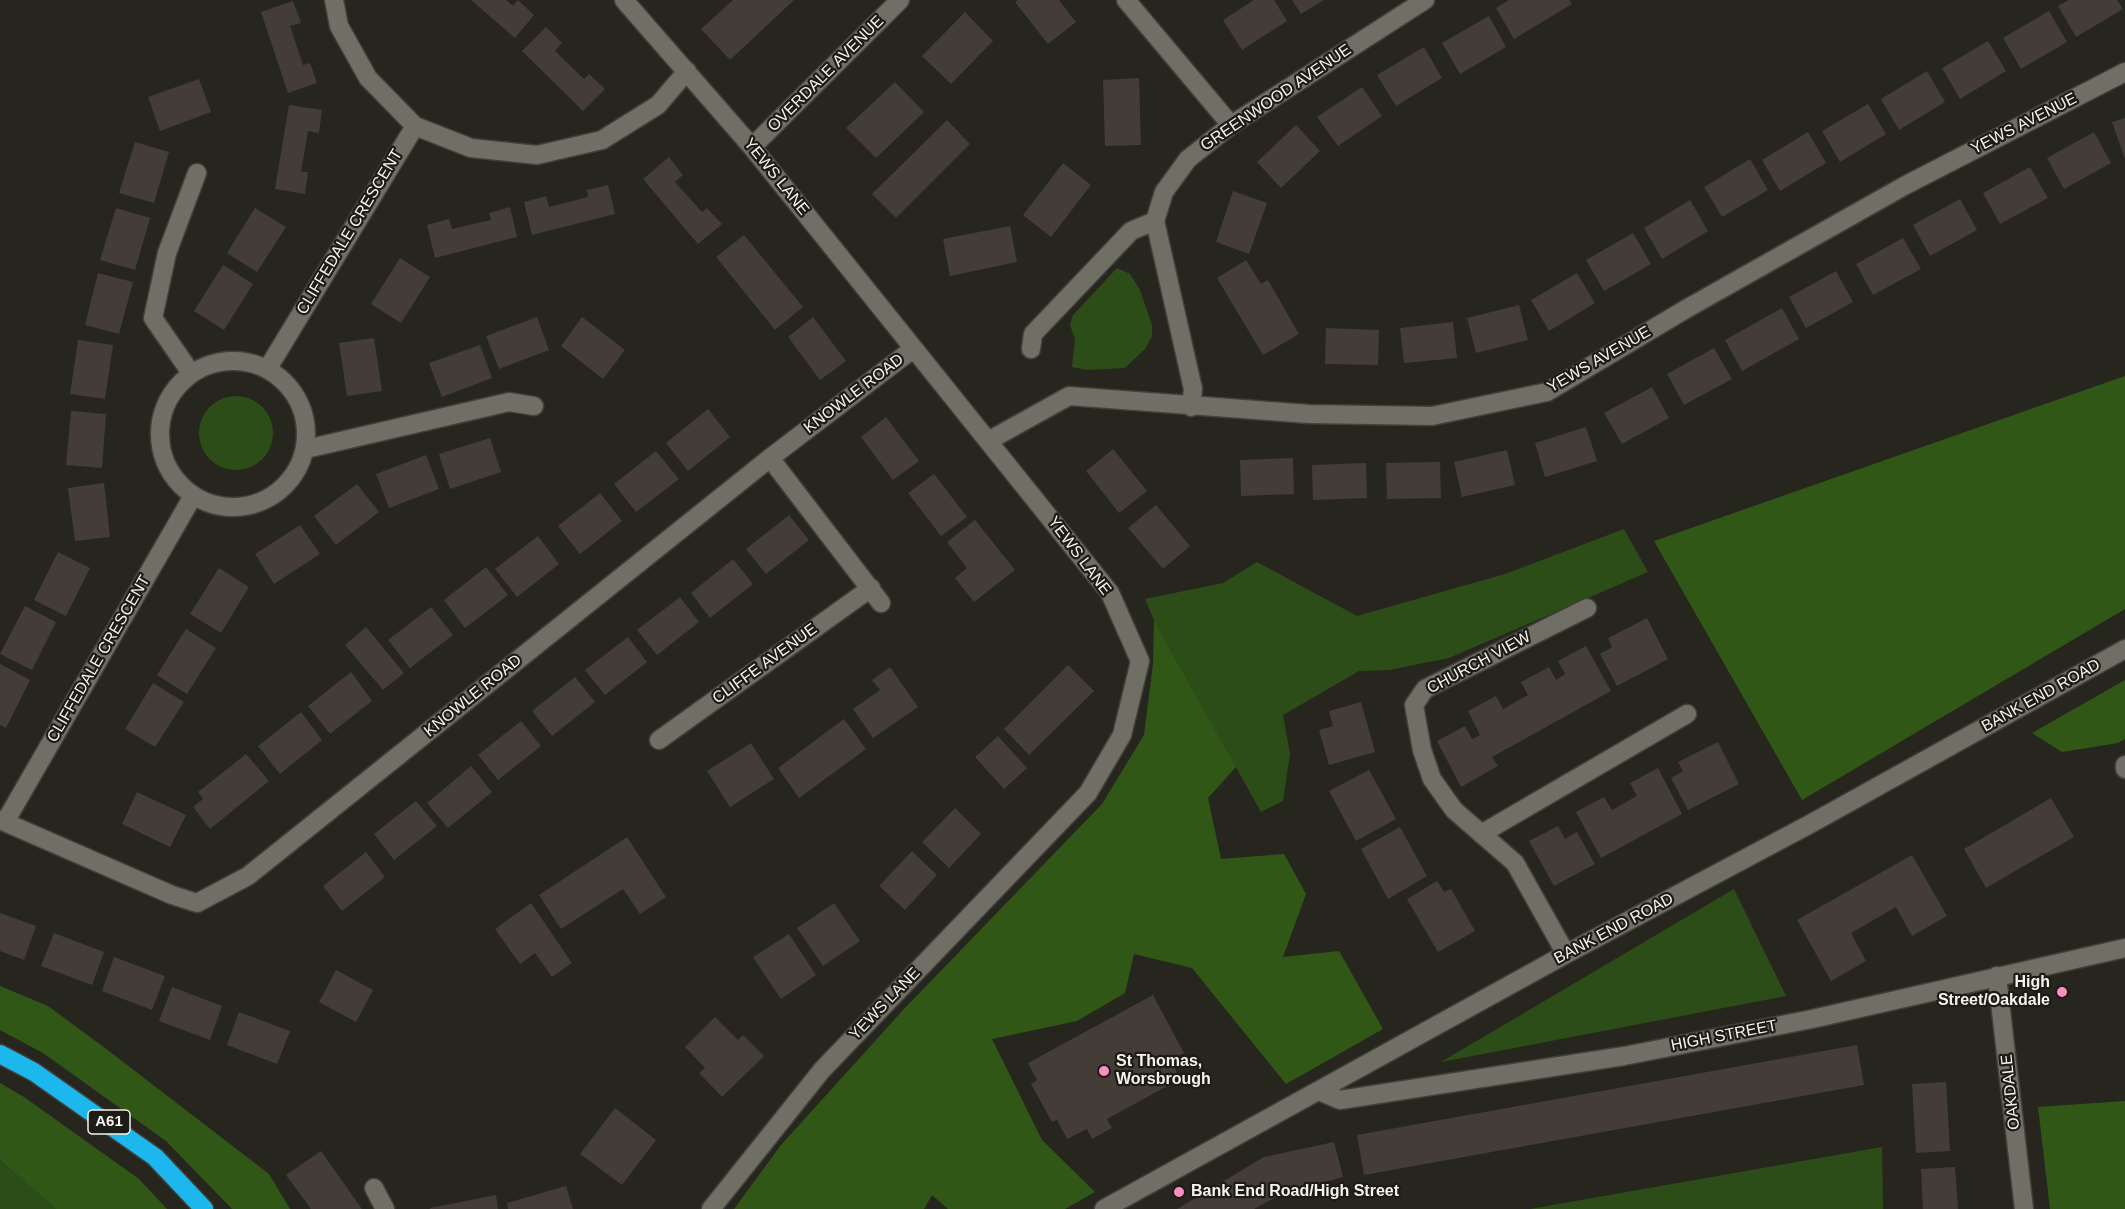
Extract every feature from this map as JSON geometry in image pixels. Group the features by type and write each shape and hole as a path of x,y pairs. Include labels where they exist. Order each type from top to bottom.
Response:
{"highway":[{"name":"A61","path":"0,1054 34,1072 147,1151 204,1209"}],"street":[{"path":"334,0 339,26 368,78 415,126 471,148 537,155 602,140 658,105 687,71"},
{"name":"YEWS LANE","path":"624,0 752,147 1110,593 1140,661 1122,735 1088,793 822,1070 711,1209"},
{"name":"OVERDALE AVENUE","path":"752,147 900,0"},
{"path":"1126,0 1231,125"},
{"name":"GREENWOOD AVENUE","path":"1191,407 1193,389 1155,221 1164,192 1188,159 1231,125 1425,0"},
{"name":"YEWS AVENUE","path":"988,441 1069,396 1191,407 1309,414 1432,416 1547,392 1686,309 1905,186 2125,72"},
{"name":"CLIFFEDALE CRESCENT","path":"268,368 415,126"},
{"path":"191,373 153,318 167,253 197,173"},
{"path":"1031,349 1034,334 1131,231 1155,221"},
{"name":"KNOWLE ROAD","path":"3,821 172,895 197,903 248,876 770,458 913,349"},
{"path":"220,361 244,361 268,368 286,382 300,402 306,425 306,449 297,471 282,489 262,501 239,507 215,505 194,496 175,479 163,456 160,432 165,407 178,385 191,373 220,361"},
{"path":"306,449 509,402 534,406"},
{"path":"770,458 881,603"},
{"name":"CLIFFEDALE CRESCENT","path":"3,821 194,496"},
{"name":"CLIFFE AVENUE","path":"659,740 871,588"},
{"name":"CHURCH VIEW","path":"1566,954 1515,863 1454,810 1432,779 1422,750 1414,705 1425,689 1587,608"},
{"name":"BANK END ROAD","path":"1104,1209 1321,1092 1566,954 1812,823 2125,649"},
{"path":"1481,834 1687,714"},
{"name":"HIGH STREET","path":"1321,1092 1340,1100 1624,1056 1812,1019 2125,948"},
{"name":"OAKDALE","path":"1997,976 2024,1209"},
{"path":"374,1188 385,1209"}],"green space":[{"path":"1117,268 1130,274 1140,290 1152,325 1152,336 1145,349 1125,368 1087,370 1072,367 1075,339 1070,325 1073,315"},
{"path":"2125,376 2125,609 1802,800 1654,541"},
{"path":"236,396 257,402 267,412 273,433 267,454 257,464 236,470 215,464 205,454 199,433 205,412 215,402"},
{"path":"1624,529 1648,572 1449,658 1389,670 1359,671 1283,715 1290,754 1283,801 1261,812 1154,620 1145,599 1223,583 1257,562 1357,616 1505,574"},
{"path":"1154,620 1236,767 1208,798 1221,859 1284,854 1306,894 1283,957 1339,951 1383,1029 1286,1084 1192,968 1134,954 1125,993 1077,1021 992,1039 1042,1140 1095,1192 1065,1209 948,1209 932,1195 924,1209 734,1209 781,1145 904,1009 1102,804 1144,735 1153,664"},
{"path":"2125,680 2125,739 2118,743 2062,752 2032,733"},
{"path":"1734,889 1786,996 1441,1062"},
{"path":"0,986 48,1006 269,1174 290,1209 232,1209 166,1141 43,1053 0,1030"},
{"path":"0,1083 24,1097 139,1179 167,1209 56,1209 0,1160"},
{"path":"2125,1101 2125,1209 2050,1209 2038,1107"},
{"path":"1882,1147 1883,1209 1530,1209"},
{"path":"0,1160 56,1209 0,1209"}],"building":[{"path":"471,0 506,0 513,6 518,0 534,15 515,38"},
{"path":"733,0 794,0 730,60 701,29"},
{"path":"1018,0 1059,0 1076,22 1048,44 1015,2"},
{"path":"1254,0 1274,0 1287,21 1242,50 1223,20"},
{"path":"1292,0 1324,0 1301,14"},
{"path":"1509,0 1569,0 1572,4 1514,39 1496,8"},
{"path":"2069,0 2117,0 2123,9 2076,37 2058,6"},
{"path":"293,1 301,23 290,26 303,65 310,63 317,83 288,93 261,12"},
{"path":"2049,11 2067,42 2021,69 2003,38"},
{"path":"965,12 993,41 951,84 922,56"},
{"path":"1489,16 1506,47 1460,74 1442,43"},
{"path":"546,27 562,43 555,51 584,79 589,74 605,89 583,111 522,51"},
{"path":"1988,41 2006,71 1960,99 1942,68"},
{"path":"1424,47 1442,78 1396,106 1377,75"},
{"path":"1927,71 1945,102 1899,130 1881,99"},
{"path":"1139,78 1141,145 1105,146 1103,80"},
{"path":"199,79 211,112 160,131 148,97"},
{"path":"895,82 924,112 876,158 846,128"},
{"path":"1362,87 1382,116 1338,146 1317,117"},
{"path":"1868,104 1886,134 1840,162 1822,131"},
{"path":"289,105 322,110 319,133 308,131 301,172 308,172 305,194 275,189"},
{"path":"2125,118 2125,159 2112,122"},
{"path":"947,120 970,144 896,218 872,194"},
{"path":"1296,125 1320,151 1281,188 1257,162"},
{"path":"1808,132 1826,163 1780,191 1762,160"},
{"path":"2094,132 2111,163 2064,189 2047,158"},
{"path":"135,142 169,152 154,203 119,193"},
{"path":"669,157 683,175 675,182 702,212 707,208 722,224 698,244 643,179"},
{"path":"1750,159 1768,190 1722,217 1704,187"},
{"path":"1063,163 1091,185 1051,237 1023,215"},
{"path":"2030,167 2048,198 2000,224 1983,193"},
{"path":"608,185 615,214 532,235 524,202 546,196 549,207 588,197 587,190"},
{"path":"1233,191 1267,203 1249,254 1216,242"},
{"path":"1960,199 1977,230 1930,256 1913,225"},
{"path":"1690,200 1708,231 1662,259 1644,228"},
{"path":"510,207 517,237 435,258 427,225 449,219 452,229 491,220 489,213"},
{"path":"116,208 150,218 135,270 100,260"},
{"path":"255,208 286,227 257,272 227,253"},
{"path":"1010,226 1017,262 950,276 943,239"},
{"path":"1633,233 1651,264 1604,291 1586,260"},
{"path":"744,235 803,307 775,330 716,257"},
{"path":"1903,238 1921,269 1873,295 1856,264"},
{"path":"400,258 430,277 401,323 371,304"},
{"path":"1246,260 1261,284 1268,280 1299,334 1263,355 1217,278"},
{"path":"223,265 253,284 224,330 194,311"},
{"path":"1836,271 1853,302 1806,328 1789,297"},
{"path":"98,273 133,282 119,334 85,325"},
{"path":"1577,273 1595,303 1549,331 1531,300"},
{"path":"1519,305 1528,340 1476,353 1467,318"},
{"path":"1782,308 1799,339 1742,371 1725,340"},
{"path":"537,317 549,350 499,369 486,336"},
{"path":"582,317 625,350 603,379 561,346"},
{"path":"813,317 846,361 820,380 788,337"},
{"path":"1453,322 1457,358 1404,363 1400,328"},
{"path":"1326,328 1379,330 1378,365 1325,364"},
{"path":"374,338 382,391 347,396 339,343"},
{"path":"78,340 113,345 105,399 70,394"},
{"path":"480,345 492,378 442,397 429,363"},
{"path":"1714,348 1732,379 1684,405 1667,374"},
{"path":"1652,387 1669,418 1622,444 1604,413"},
{"path":"708,409 730,437 688,471 666,443"},
{"path":"71,411 106,414 102,468 66,465"},
{"path":"886,417 919,461 893,480 861,437"},
{"path":"1586,427 1597,461 1545,477 1535,443"},
{"path":"490,438 501,472 450,489 439,454"},
{"path":"1113,449 1147,491 1119,513 1086,471"},
{"path":"1507,450 1515,485 1462,497 1454,462"},
{"path":"656,451 679,479 636,512 614,484"},
{"path":"426,455 439,489 389,508 376,474"},
{"path":"1293,458 1294,494 1241,496 1240,460"},
{"path":"1440,462 1441,498 1387,499 1386,463"},
{"path":"1366,463 1367,498 1313,500 1312,465"},
{"path":"934,474 967,517 941,536 908,493"},
{"path":"104,483 110,537 75,541 68,488"},
{"path":"357,484 379,512 336,545 314,516"},
{"path":"600,493 622,521 580,554 558,526"},
{"path":"1156,505 1190,546 1163,569 1128,528"},
{"path":"789,515 809,540 766,574 746,549"},
{"path":"975,520 1015,570 974,602 955,578 967,568 947,542"},
{"path":"300,525 320,554 274,584 255,554"},
{"path":"538,536 559,564 517,597 495,569"},
{"path":"58,552 90,568 66,616 34,600"},
{"path":"733,559 753,584 710,618 691,593"},
{"path":"486,567 508,595 465,628 444,600"},
{"path":"219,568 249,587 221,633 190,614"},
{"path":"680,597 699,622 657,655 637,630"},
{"path":"25,606 56,622 32,670 0,654"},
{"path":"431,607 453,635 410,668 388,640"},
{"path":"1647,618 1668,659 1617,686 1600,654 1612,647 1608,638"},
{"path":"366,627 404,673 383,690 345,645"},
{"path":"186,629 216,648 187,694 157,675"},
{"path":"628,637 647,662 605,695 585,670"},
{"path":"1586,646 1611,691 1492,757 1498,766 1461,787 1437,741 1465,726 1472,739 1480,735 1468,711 1496,696 1503,709 1528,695 1521,682 1549,667 1556,680 1565,674 1558,661"},
{"path":"0,664 30,680 6,728 0,725"},
{"path":"1068,665 1094,691 1029,755 1004,729"},
{"path":"890,667 918,707 873,738 853,709 880,690 872,680"},
{"path":"351,672 372,701 330,734 308,706"},
{"path":"575,677 595,702 552,736 532,711"},
{"path":"153,683 184,702 155,747 125,729"},
{"path":"1361,702 1375,752 1329,765 1319,730 1333,726 1329,711"},
{"path":"301,712 322,740 280,774 258,746"},
{"path":"844,719 866,749 799,798 778,768"},
{"path":"521,721 541,746 498,780 478,755"},
{"path":"998,736 1027,768 1004,789 975,757"},
{"path":"1718,742 1739,784 1688,810 1671,778 1683,771 1678,762"},
{"path":"751,743 774,779 730,807 707,771"},
{"path":"246,754 269,781 210,829 193,807 203,799 198,792"},
{"path":"471,766 492,792 448,828 427,803"},
{"path":"1658,768 1682,814 1601,858 1576,812 1604,797 1612,810 1637,796 1630,783"},
{"path":"1369,770 1396,819 1356,841 1329,791"},
{"path":"137,792 186,815 170,847 122,824"},
{"path":"2051,798 2074,837 1986,888 1964,849"},
{"path":"416,801 437,826 394,860 374,834"},
{"path":"955,808 981,834 949,868 922,842"},
{"path":"1558,826 1565,839 1577,832 1595,864 1554,886 1529,841"},
{"path":"1400,827 1427,876 1388,899 1361,849"},
{"path":"627,837 666,897 640,914 623,889 561,929 539,895"},
{"path":"912,851 937,875 905,910 879,886"},
{"path":"366,852 385,877 342,911 323,886"},
{"path":"1912,855 1947,916 1912,936 1896,907 1851,933 1866,961 1831,981 1797,920"},
{"path":"1437,881 1444,892 1451,889 1475,931 1438,952 1407,899"},
{"path":"531,903 572,963 552,977 535,953 520,964 495,929"},
{"path":"834,903 860,941 823,966 797,928"},
{"path":"0,913 36,926 24,960 0,951"},
{"path":"54,933 104,952 92,985 41,966"},
{"path":"789,934 816,975 781,999 753,957"},
{"path":"114,957 165,976 152,1010 102,991"},
{"path":"336,970 373,990 356,1022 319,1002"},
{"path":"172,987 222,1006 210,1040 159,1021"},
{"name":"St Thomas, Worsbrough","path":"1153,995 1184,1053 1171,1060 1180,1079 1107,1119 1112,1128 1092,1139 1087,1129 1067,1139 1057,1120 1052,1122 1031,1084 1037,1080 1028,1063"},
{"path":"239,1012 290,1031 277,1064 227,1045"},
{"path":"715,1017 738,1040 743,1035 764,1056 722,1097 699,1073 705,1068 685,1047"},
{"path":"1857,1045 1864,1085 1364,1175 1357,1135"},
{"path":"1946,1082 1950,1151 1916,1153 1912,1084"},
{"path":"615,1108 656,1140 622,1185 580,1154"},
{"path":"1334,1142 1343,1177 1282,1194 1254,1209 1177,1209 1264,1157"},
{"path":"321,1151 362,1209 311,1209 286,1175"},
{"path":"1955,1167 1958,1209 1923,1209 1921,1169"},
{"path":"566,1186 573,1209 508,1209 507,1203"},
{"path":"496,1195 498,1209 430,1209 430,1208"}],"place":[{"name":"High Street/Oakdale","path":"2062,992"},
{"name":"St Thomas, Worsbrough","path":"1104,1071"},
{"name":"Bank End Road/High Street","path":"1179,1192"}]}
